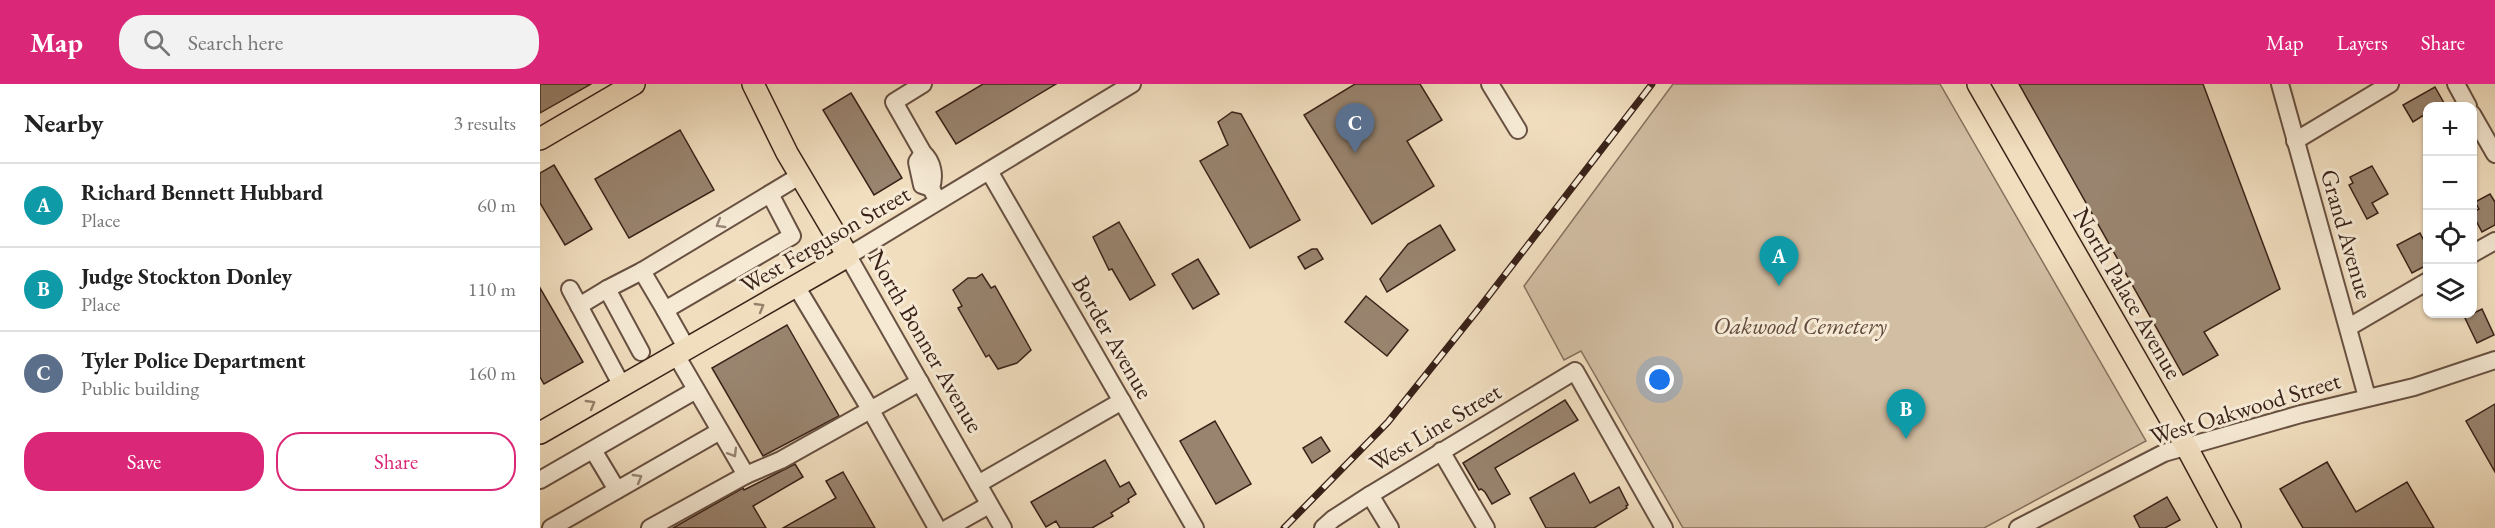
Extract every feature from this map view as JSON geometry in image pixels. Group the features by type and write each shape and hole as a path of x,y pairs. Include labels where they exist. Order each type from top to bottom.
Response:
{"main road":[{"path":"540,139 634,84"},
{"name":"North Bonner Avenue","path":"753,84 801,175 848,256"},
{"name":"North Palace Avenue","path":"1978,84 2187,446 2230,528"},
{"name":"West Ferguson Street","path":"540,433 848,256"}],"street":[{"path":"923,84 894,102 923,153 917,162 922,185 934,195"},
{"name":"West Ferguson Street","path":"848,256 934,195 988,171 1132,84"},
{"path":"1490,84 1518,130"},
{"name":"Grand Avenue","path":"2280,84 2367,397"},
{"path":"2295,141 2390,84"},
{"path":"2456,84 2466,102"},
{"path":"2477,123 2495,154"},
{"name":"Border Avenue","path":"988,171 1195,528"},
{"path":"579,306 642,271 801,175"},
{"path":"665,310 792,236 770,194"},
{"path":"2477,251 2495,241"},
{"name":"North Bonner Avenue","path":"848,256 1003,528"},
{"path":"642,271 665,310 696,390 746,475"},
{"path":"2349,327 2423,283"},
{"path":"796,286 870,409 937,528"},
{"path":"570,289 622,386"},
{"path":"607,290 641,352"},
{"name":"West Oakwood Street","path":"2018,528 2164,453 2367,397 2414,387 2495,360"},
{"name":"West Line Street","path":"1323,528 1370,495 1575,371 1656,525"},
{"path":"650,528 746,475 781,460 920,382"},
{"path":"540,480 696,390"},
{"path":"978,484 1122,401"},
{"path":"551,528 720,432"},
{"path":"593,450 617,490"},
{"path":"1441,451 1485,528"},
{"path":"1370,495 1390,528"},
{"path":"948,528 989,505"}],"green space":[{"name":"Oakwood Cemetery","path":"1673,84 1940,84 2146,441 1984,528 1683,528 1581,351 1564,360 1524,286"}],"building":[{"path":"540,84 591,84 540,113"},
{"path":"983,84 1056,84 956,144 936,112"},
{"path":"1355,84 1420,84 1442,120 1407,141 1434,186 1372,224 1304,115"},
{"path":"2019,84 2203,84 2280,289 2204,332 2218,355 2183,375"},
{"path":"2435,87 2443,102 2423,102 2423,116 2413,122 2403,105"},
{"path":"851,93 902,178 874,195 823,110"},
{"path":"1232,112 1241,114 1300,220 1250,248 1200,161 1228,145 1218,122"},
{"path":"680,130 714,190 629,238 595,179"},
{"path":"554,165 592,229 565,245 540,203 540,173"},
{"path":"2372,166 2388,194 2372,203 2378,213 2367,219 2349,185 2353,183 2350,177"},
{"path":"2490,194 2495,202 2495,225 2482,232 2477,222 2477,210 2479,209 2477,201"},
{"path":"1119,222 1155,285 1130,300 1112,269 1109,270 1093,237"},
{"path":"1440,225 1455,250 1387,292 1380,279 1408,244"},
{"path":"2420,233 2423,239 2423,267 2412,273 2397,245"},
{"path":"1312,249 1317,249 1323,259 1305,269 1298,257"},
{"path":"1198,259 1219,294 1193,309 1172,274"},
{"path":"982,274 991,288 995,286 1031,350 1017,363 998,369 989,355 986,357 958,308 962,306 953,290 968,278 976,278"},
{"path":"540,288 583,362 544,384 540,377"},
{"path":"1366,296 1408,330 1387,356 1345,322"},
{"path":"2482,309 2494,335 2477,343 2465,318 2477,318 2477,312"},
{"path":"787,325 839,416 763,456 712,368"},
{"path":"1565,400 1578,420 1495,468 1510,494 1492,504 1485,492 1479,490 1463,463"},
{"path":"2495,404 2495,472 2466,421"},
{"path":"1215,421 1251,484 1216,504 1180,441"},
{"path":"1321,437 1330,451 1312,463 1303,448"},
{"path":"1105,460 1120,487 1129,482 1136,494 1128,499 1129,502 1111,513 1113,516 1092,528 1060,528 1056,521 1046,527 1031,502"},
{"path":"2327,462 2356,512 2407,482 2434,528 2303,528 2280,489"},
{"path":"795,464 803,477 753,506 766,528 673,528 743,488 744,490"},
{"path":"843,472 875,528 783,528 836,498 826,481"},
{"path":"1574,473 1590,503 1619,487 1628,505 1627,508 1594,528 1546,528 1530,498"},
{"path":"2167,497 2180,520 2165,528 2140,528 2134,516"}],"railway":[{"path":"1284,528 1388,422 1652,84"}],"place":[{"name":"Tyler Police Department","path":"1355,153"},
{"name":"Richard Bennett Hubbard","path":"1779,286"},
{"name":"Judge Stockton Donley","path":"1906,439"}]}
